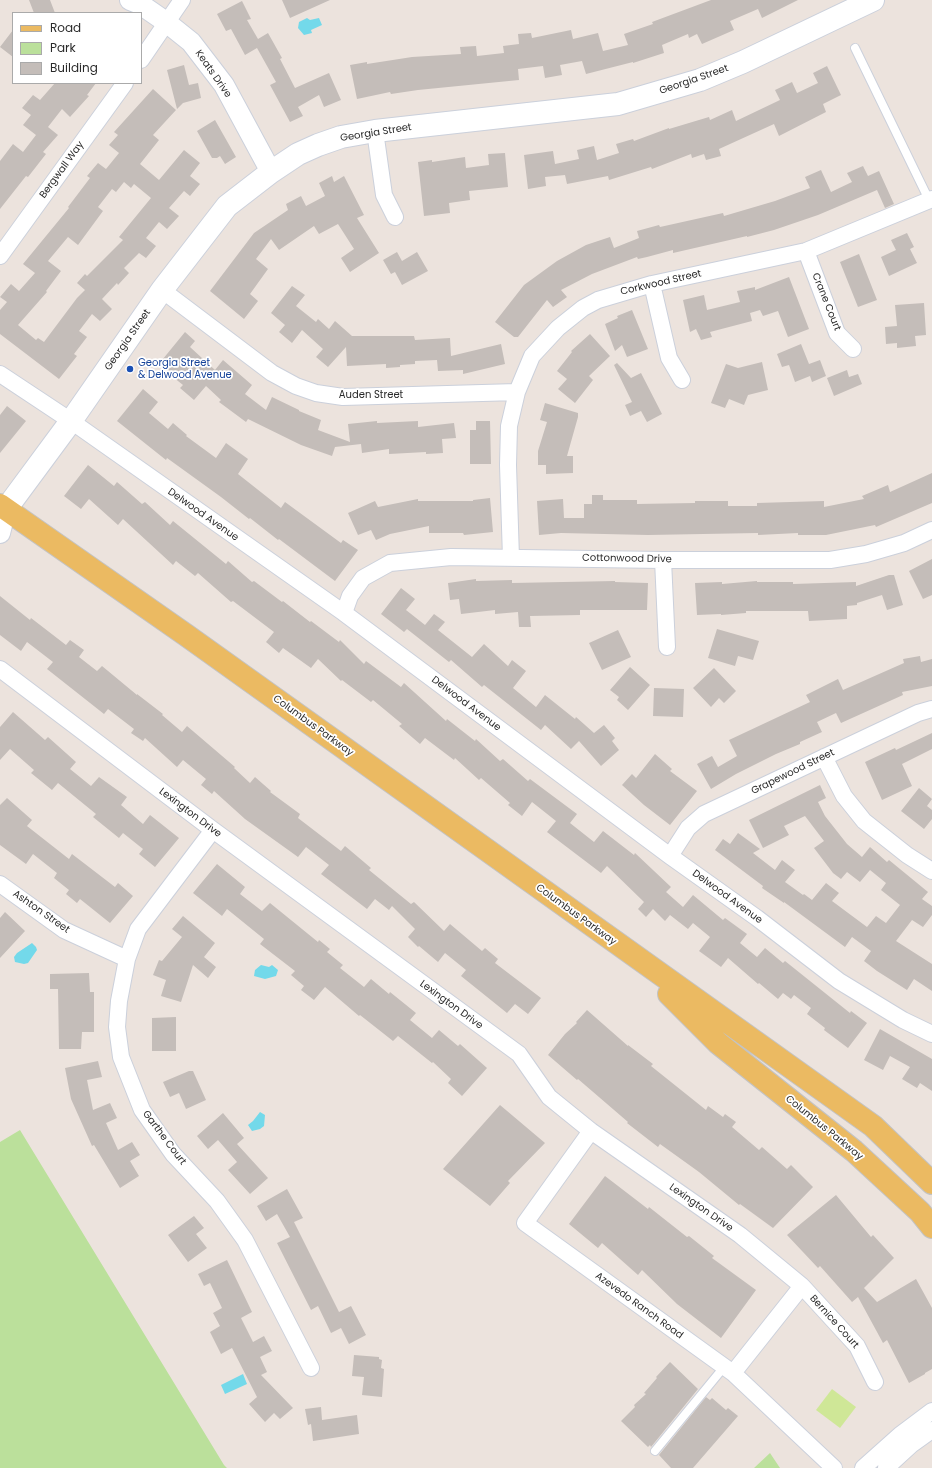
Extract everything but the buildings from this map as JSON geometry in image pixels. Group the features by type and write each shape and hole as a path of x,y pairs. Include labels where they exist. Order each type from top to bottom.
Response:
{"main road":[{"name":"Georgia Street","path":"2,509 71,421 162,290 226,206 271,172 298,154 318,144 342,137 375,131 618,104 707,77 743,62 873,0"},
{"name":"Columbus Parkway","path":"2,509 192,640 872,1126 932,1183"},
{"name":"Columbus Parkway","path":"624,949 718,1043 854,1151 920,1212 932,1228"}],"street":[{"name":"Keats Drive","path":"130,0 140,4 166,22 190,42 224,85 271,172"},
{"path":"142,58 182,0"},
{"name":"Bergwall Way","path":"0,256 124,84"},
{"path":"375,131 384,195 395,217"},
{"name":"Corkwood Street","path":"511,558 508,465 509,426 517,392 532,356 558,328 584,308 598,300 634,288 806,251 930,199"},
{"name":"Crane Court","path":"806,251 837,333 853,349"},
{"path":"652,284 669,358 682,380"},
{"name":"Auden Street","path":"162,290 272,373 296,386 316,393 343,397 517,392"},
{"name":"Delwood Avenue","path":"0,374 71,421 344,614 839,981 903,1020 932,1034"},
{"name":"Georgia Street","path":"0,533 2,509"},
{"name":"Cottonwood Drive","path":"344,614 350,596 363,578 390,563 451,556 663,560 830,560 866,554 904,543 932,530"},
{"path":"663,560 667,647"},
{"name":"Lexington Drive","path":"0,669 213,830 518,1054 549,1097 591,1131 740,1235 802,1286"},
{"name":"Grapewood Street","path":"670,856 688,828 704,814 918,713 932,709"},
{"path":"824,757 844,796 864,821 906,855 932,872"},
{"name":"Garthe Court","path":"213,830 138,929 127,959 119,1001 116,1027 121,1058 142,1110 174,1154 217,1201 244,1240 311,1368"},
{"name":"Ashton Street","path":"0,884 64,930 127,959"},
{"name":"Azevedo Ranch Road","path":"591,1131 526,1223 728,1370 834,1468"},
{"path":"728,1370 802,1286"},
{"name":"Bernice Court","path":"802,1286 857,1346 875,1382"},
{"path":"863,1468 900,1435 932,1411"},
{"path":"886,1468 911,1445 932,1430"}],"lane":[{"path":"855,48 930,199"},
{"path":"655,1452 728,1370"}],"green space":[{"path":"20,1130 227,1468 0,1468 0,1142"},
{"path":"832,1389 856,1407 840,1428 816,1410"},
{"path":"770,1453 780,1468 754,1468"}],"water":[{"path":"307,18 310,20 319,18 322,25 311,30 312,33 304,35 298,28 299,22"},
{"path":"32,943 37,950 28,963 24,964 15,962 14,957 17,953"},
{"path":"261,965 269,967 272,965 278,970 276,976 265,979 254,976 255,970"},
{"path":"260,1112 265,1115 264,1126 260,1129 252,1131 248,1125"},
{"path":"243,1374 247,1384 225,1394 221,1385"}],"place":[{"name":"Georgia Street & Delwood Avenue","path":"130,369"}]}
